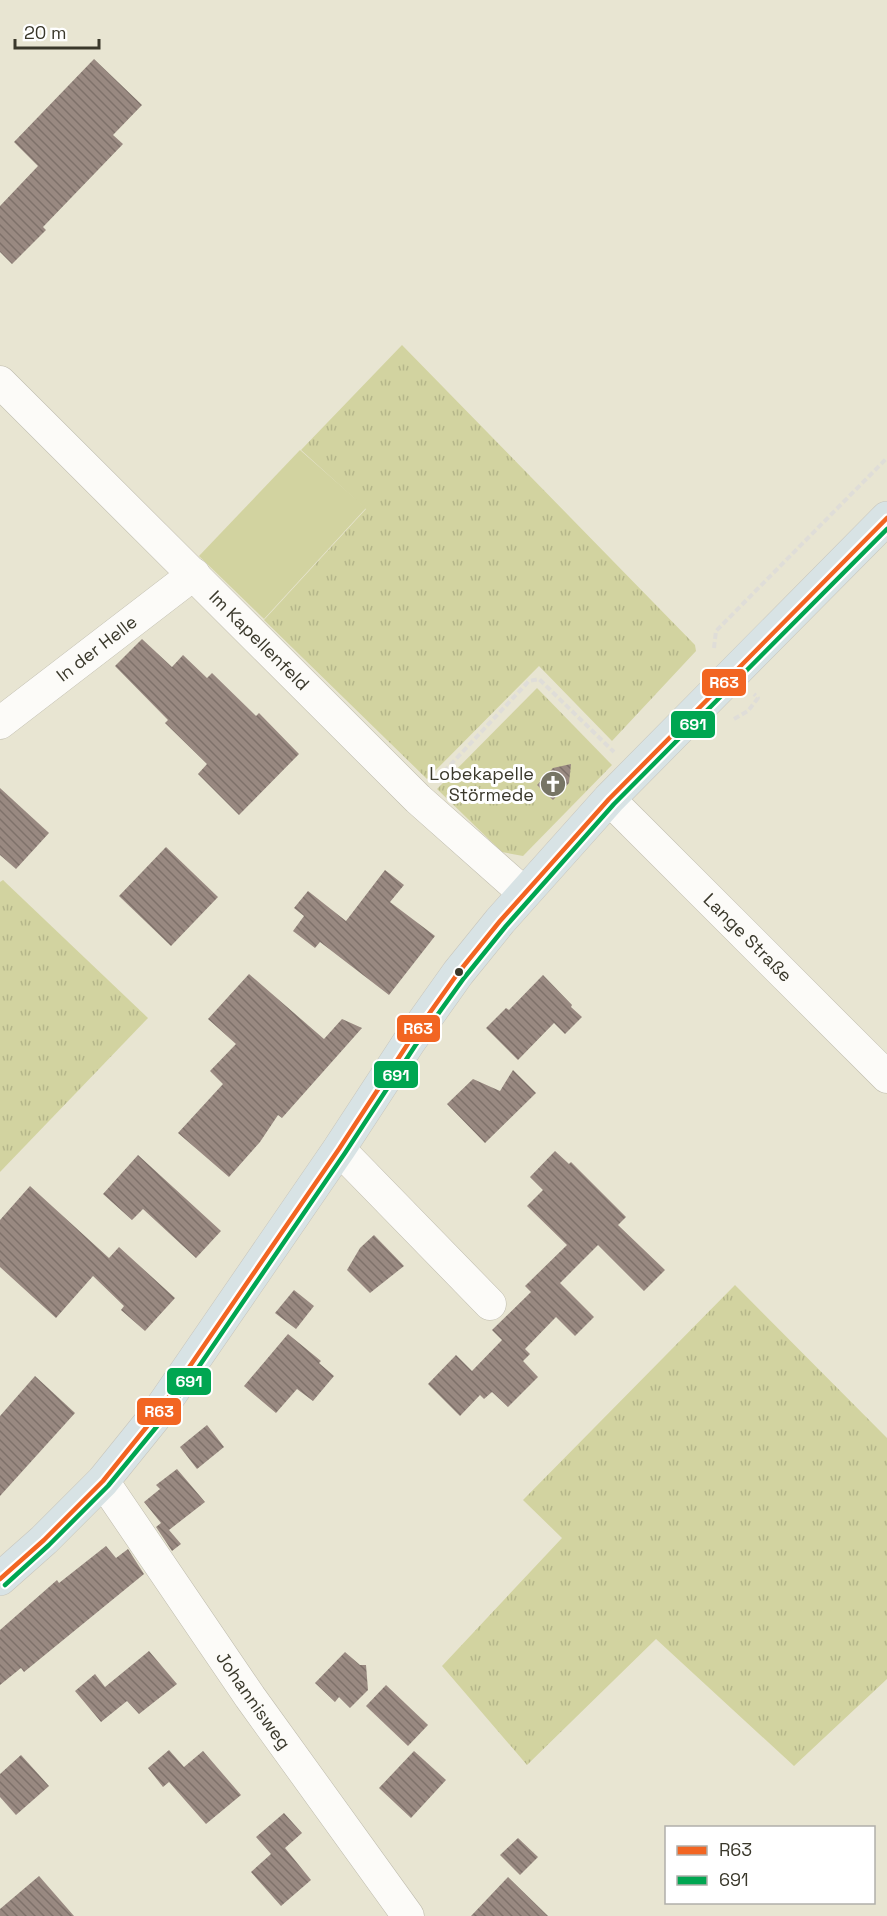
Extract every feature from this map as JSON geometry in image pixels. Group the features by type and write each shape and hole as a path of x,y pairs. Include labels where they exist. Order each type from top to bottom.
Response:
{"main road":[{"path":"0,1579 44,1540 102,1481 157,1414 410,1042 458,974 524,893 609,799 887,518"}],"street":[{"name":"Im Kapellenfeld","path":"0,382 418,799 524,893"},
{"name":"In der Helle","path":"0,723 194,574"},
{"name":"Lange Straße","path":"609,799 887,1077"},
{"path":"339,1149 490,1304"},
{"name":"Johannisweg","path":"102,1481 250,1697 408,1916"}],"path":[{"path":"713,653 716,631 887,458"},
{"path":"418,799 529,681 539,679 622,760"}],"green space":[{"path":"402,345 695,645 696,651 612,741 539,666 427,779 264,620 366,509 301,450"},
{"path":"300,450 366,508 264,619 199,556"},
{"path":"537,688 612,765 523,856 502,852 437,789"},
{"path":"3,880 148,1018 0,1172 0,882"},
{"path":"735,1285 887,1438 887,1679 794,1766 656,1639 527,1765 442,1666 562,1538 523,1500"}],"building":[{"path":"94,59 142,105 113,135 123,144 43,227 46,230 12,264 0,252 0,206 38,166 14,142"},
{"path":"142,639 172,667 183,655 207,678 212,673 256,716 259,713 299,754 239,815 198,774 207,764 165,723 168,720 115,666"},
{"name":"Lobekapelle Störmede","path":"571,764 569,783 553,800 537,785 553,768"},
{"path":"0,788 49,833 16,869 0,855"},
{"path":"166,847 218,897 171,946 119,896"},
{"path":"385,870 404,885 390,902 435,936 389,995 320,942 315,948 293,931 304,916 294,908 308,891 346,921"},
{"path":"249,974 324,1039 342,1019 362,1028 282,1118 278,1115 260,1142 229,1177 178,1133 223,1084 210,1071 236,1044 208,1019"},
{"path":"543,975 582,1017 565,1034 554,1023 518,1060 486,1028 506,1008 509,1010"},
{"path":"513,1070 536,1093 485,1143 447,1104 473,1079 500,1091"},
{"path":"555,1151 569,1164 571,1162 626,1217 618,1225 665,1270 644,1291 598,1245 560,1283 594,1317 575,1336 556,1317 525,1349 530,1354 523,1361 538,1377 508,1407 492,1392 484,1399 480,1395 460,1416 428,1384 456,1355 472,1371 502,1340 492,1330 531,1292 525,1286 567,1245 527,1206 543,1190 530,1177"},
{"path":"138,1155 221,1231 196,1258 143,1209 132,1220 103,1194"},
{"path":"30,1186 109,1258 119,1247 175,1298 145,1331 121,1310 124,1306 93,1276 56,1318 0,1267 0,1220"},
{"path":"374,1235 404,1266 370,1293 347,1270 360,1248"},
{"path":"294,1290 314,1306 296,1329 275,1313"},
{"path":"288,1334 321,1361 319,1363 334,1376 313,1401 297,1389 276,1413 244,1386"},
{"path":"35,1376 75,1413 0,1496 0,1416"},
{"path":"207,1425 224,1447 197,1469 180,1447"},
{"path":"177,1469 205,1502 169,1530 181,1544 172,1551 156,1527 161,1523 144,1502 160,1489 156,1485"},
{"path":"106,1546 116,1558 128,1549 144,1574 24,1672 21,1668 0,1685 0,1630 57,1580 59,1583"},
{"path":"149,1651 177,1684 139,1714 127,1701 101,1722 75,1691 95,1674 105,1687"},
{"path":"345,1652 360,1665 366,1665 368,1690 350,1708 339,1697 335,1702 315,1683"},
{"path":"386,1685 428,1725 408,1746 366,1706"},
{"path":"169,1750 184,1767 203,1751 241,1795 206,1824 169,1782 163,1787 148,1768"},
{"path":"414,1751 446,1780 411,1818 379,1788"},
{"path":"21,1755 49,1786 16,1815 0,1797 0,1774"},
{"path":"284,1813 302,1833 285,1848 311,1880 281,1906 251,1872 271,1854 256,1837"},
{"path":"518,1838 538,1857 520,1875 500,1855"},
{"path":"39,1876 74,1916 0,1916 0,1909"},
{"path":"508,1877 548,1916 471,1916"}],"transit line":[{"name":"R63","path":"0,1579 44,1540 103,1481 157,1414 339,1149 409,1042 458,973 500,921 609,799 887,518"},
{"name":"691","path":"5,1585 108,1486 163,1419 345,1153 415,1046 464,978 506,926 614,804 887,529"}],"place":[{"name":"Lobekapelle Störmede","path":"553,784"}]}
